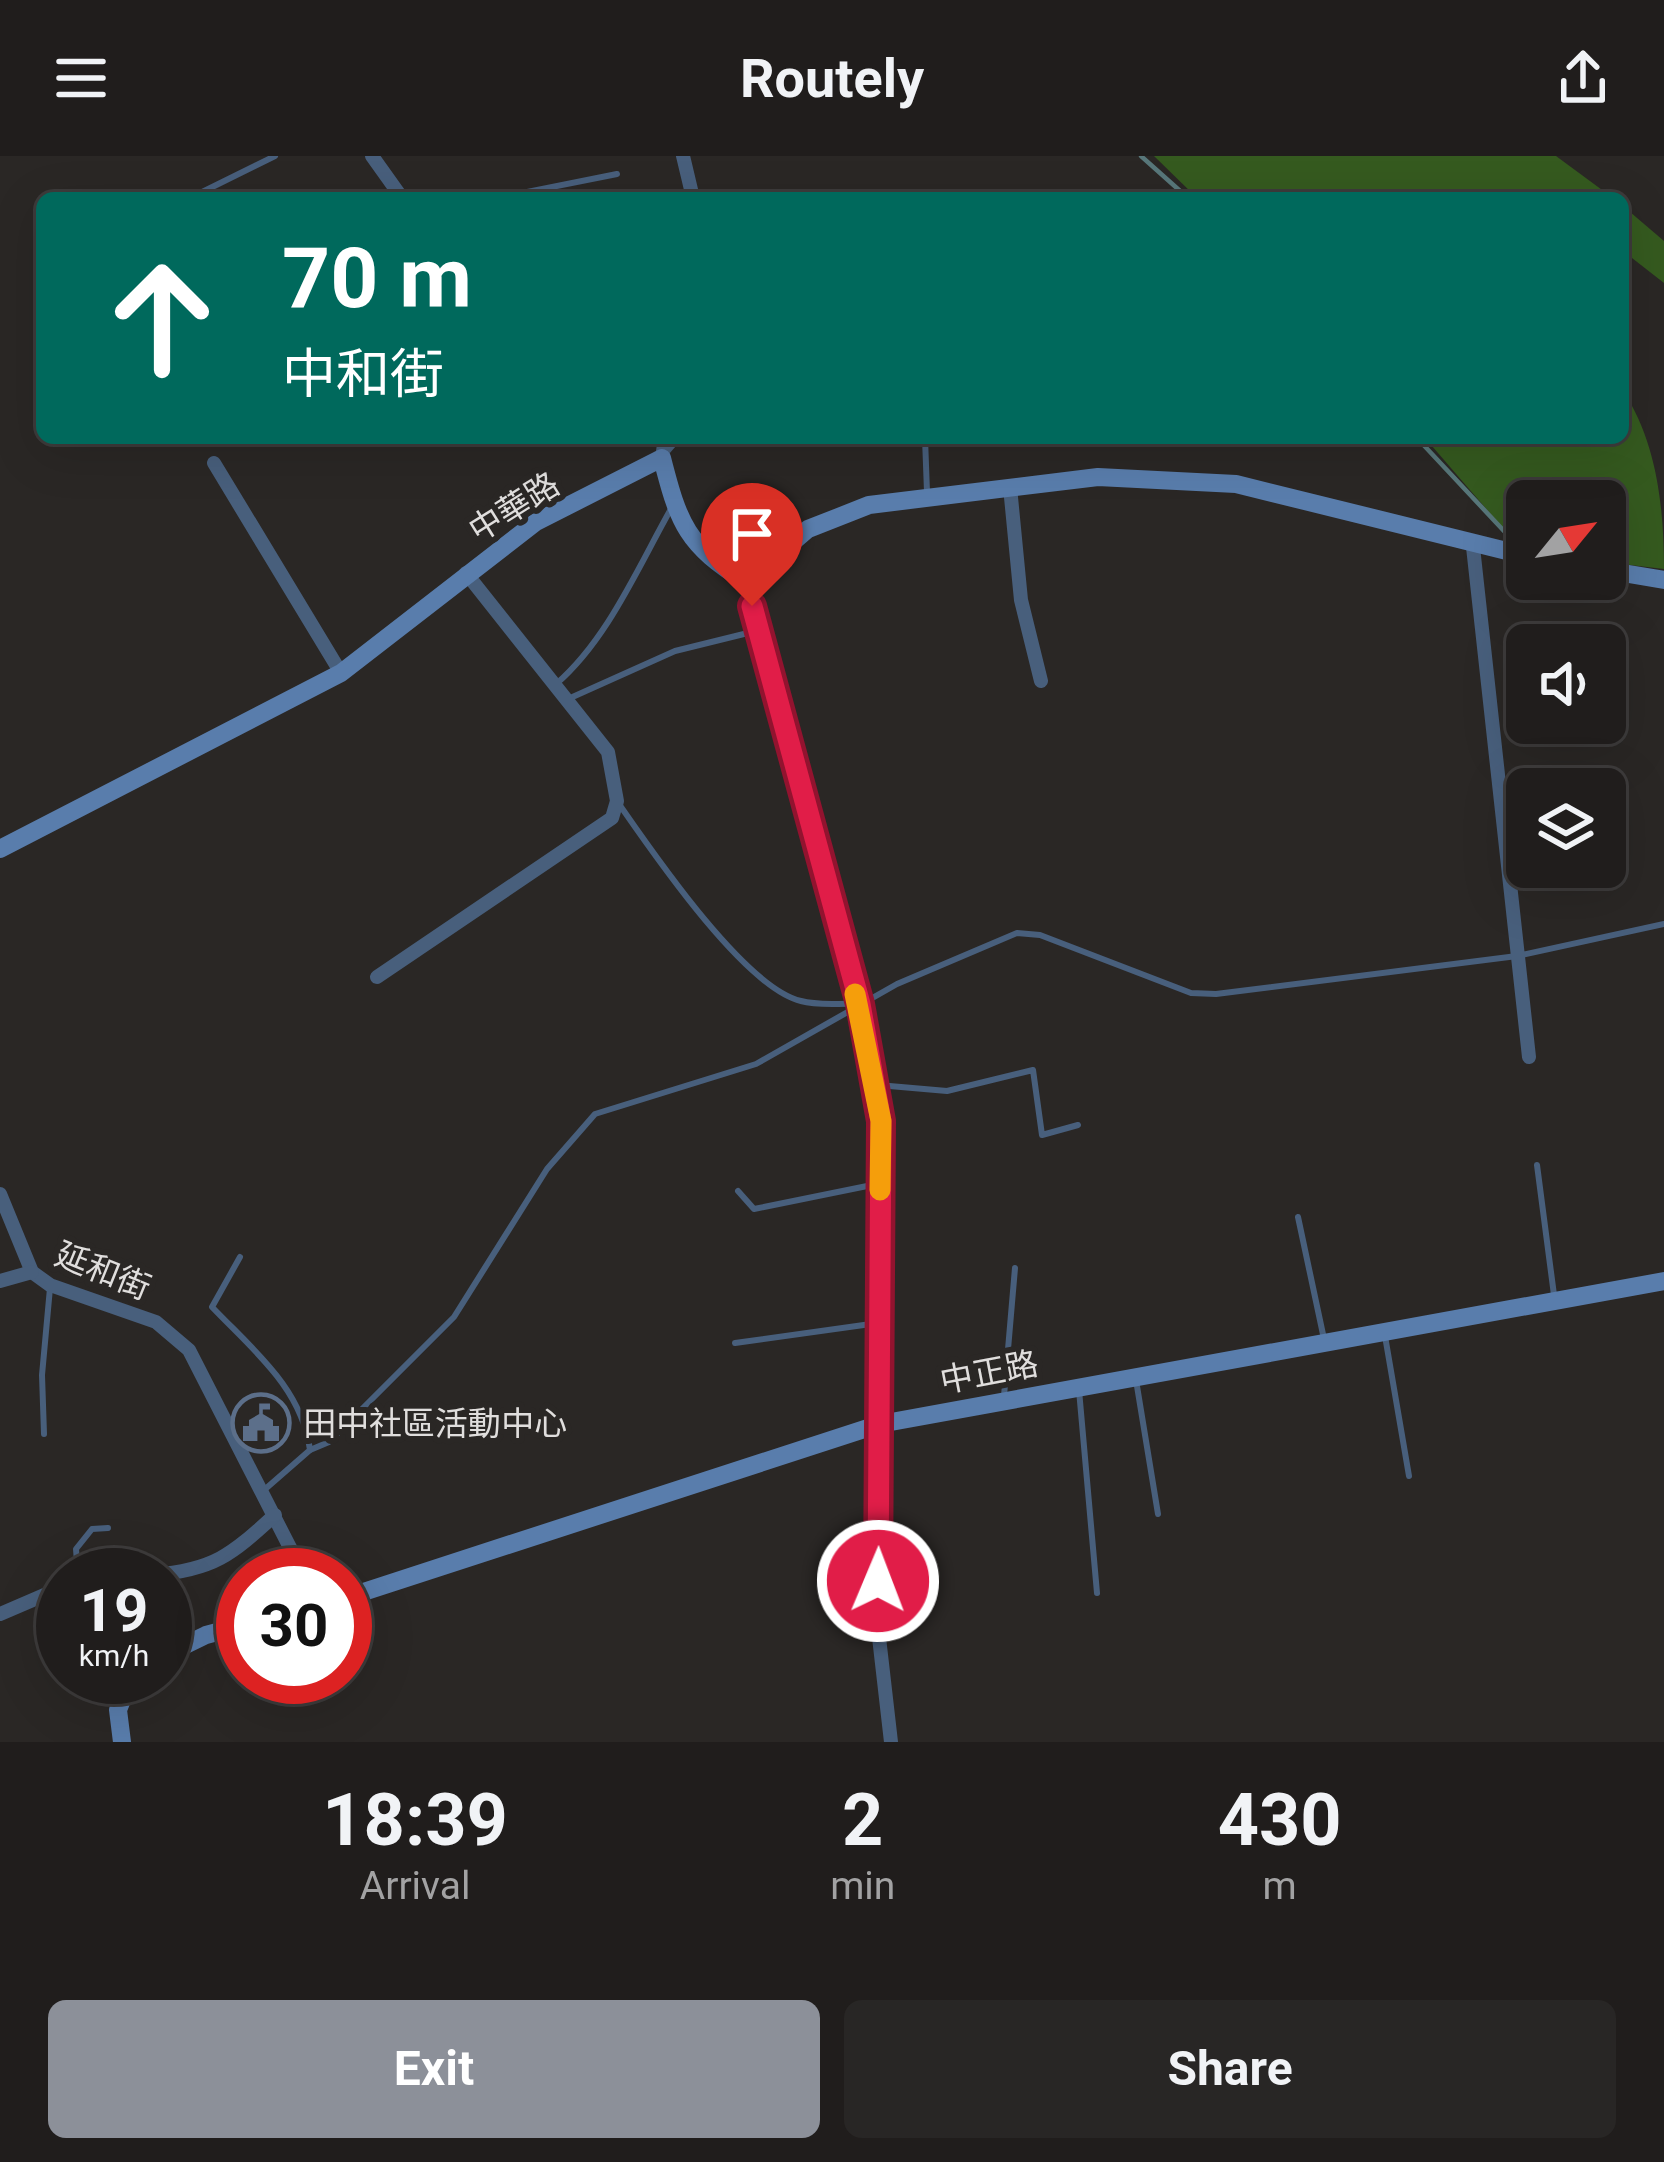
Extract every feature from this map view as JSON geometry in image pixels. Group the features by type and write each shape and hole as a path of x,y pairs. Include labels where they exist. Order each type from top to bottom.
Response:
{"street":[{"path":"373,156 398,192"},
{"path":"683,156 692,192"},
{"path":"663,448 674,504 704,556 746,582 860,1004 881,1121 877,1620 892,1742"},
{"name":"中華路","path":"0,849 341,674 402,632 466,574 536,522 663,448"},
{"path":"214,463 341,674"},
{"path":"746,582 808,529 842,513 927,496 1098,477 1236,484 1371,514 1473,547 1506,552"},
{"path":"1010,487 1021,600 1041,681"},
{"path":"1473,547 1529,1057"},
{"path":"377,977 612,818 617,801 608,752 466,574"},
{"path":"1626,574 1664,580"},
{"name":"延和街","path":"0,1194 32,1271 50,1285 175,1334 189,1349 291,1548"},
{"path":"0,1281 32,1271"},
{"name":"中正路","path":"372,1589 880,1424 1664,1281"},
{"path":"192,1572 214,1564 275,1515"},
{"path":"0,1614 36,1599"},
{"path":"120,1704 122,1742"}],"lane":[{"path":"202,192 275,156"},
{"path":"527,192 617,174"},
{"path":"925,444 927,496"},
{"path":"556,684 576,666 613,612 674,504"},
{"path":"568,699 675,651 757,631"},
{"path":"617,801 677,887 763,983 800,1001 860,1004"},
{"path":"263,1491 310,1450 329,1442 454,1318 547,1169 595,1114 756,1064 860,1004 1016,933 1040,935 1191,993 1216,994 1517,956 1664,924"},
{"path":"874,1084 947,1090 1033,1070 1042,1136 1078,1125"},
{"path":"1537,1165 1555,1299"},
{"path":"738,1191 754,1209 880,1184"},
{"path":"1298,1217 1324,1343"},
{"path":"239,1257 212,1307 284,1382 307,1423 310,1450"},
{"path":"1004,1399 1015,1268"},
{"path":"44,1434 42,1376 50,1285"},
{"path":"735,1343 878,1323"},
{"path":"1384,1333 1409,1476"},
{"path":"1135,1376 1159,1514"},
{"path":"1078,1386 1097,1593"},
{"path":"77,1548 92,1529 108,1528"}],"green space":[{"path":"1154,156 1556,156 1605,192 1191,192"},
{"path":"1629,211 1664,241 1664,283 1629,256"},
{"path":"1629,401 1644,432 1656,476 1664,569 1626,564 1626,480 1506,480 1506,532 1430,444 1629,444"}],"building":[{"name":"田中社區活動中心","path":"265,1404 279,1432 258,1442 244,1415"}],"waterway":[{"path":"1141,156 1181,192"},
{"path":"1423,444 1506,533"}],"slow traffic":[{"path":"855,994 881,1121 880,1190"}],"place":[{"name":"田中社區活動中心","path":"261,1423"}],"route":[{"path":"752,606 860,1004 881,1121 878,1581"}]}
